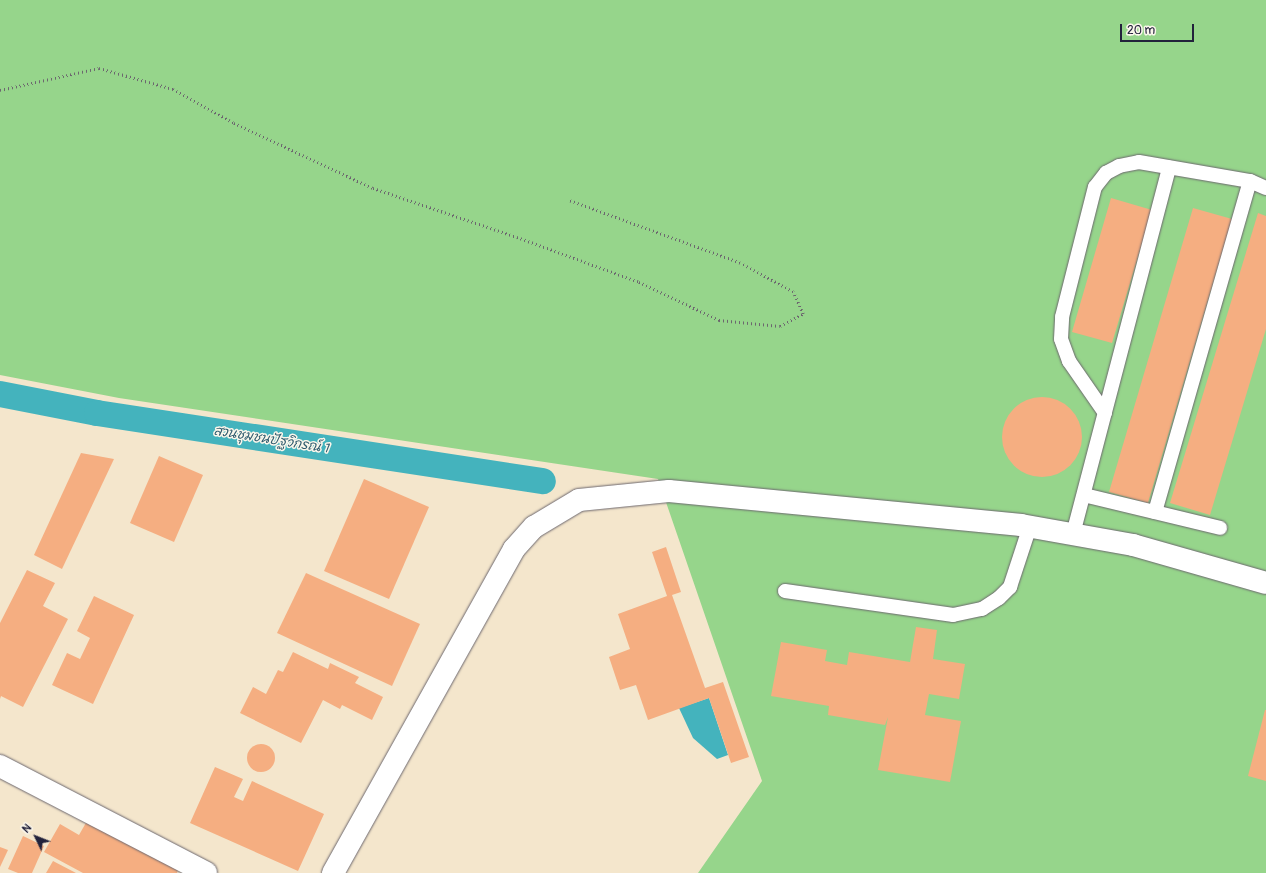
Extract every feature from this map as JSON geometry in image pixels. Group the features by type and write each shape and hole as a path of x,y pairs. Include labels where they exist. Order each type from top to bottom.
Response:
{"street":[{"path":"333,873 514,549 534,527 579,500 669,491 1030,526 1133,545 1266,583"},
{"path":"0,766 206,873"}],"lane":[{"path":"1105,413 1069,361 1061,339 1062,317 1095,187 1106,173 1119,166 1139,162 1250,181 1266,188"},
{"path":"1073,534 1169,167"},
{"path":"1155,512 1250,181"},
{"path":"1084,495 1220,528"},
{"path":"785,591 953,615 982,609 999,598 1010,587 1030,526"}],"path":[{"path":"0,90 99,68 172,89 234,123 373,188 517,237 639,282 719,320 780,326 803,314 793,292 740,263 568,200"}],"green space":[{"path":"0,0 1266,0 1266,873 698,873 762,781 658,479 119,398 0,375"}],"water":[{"path":"709,698 728,755 717,759 693,738 679,708"}],"building":[{"path":"1111,198 1152,210 1112,343 1072,332"},
{"path":"1193,208 1232,219 1148,503 1109,492"},
{"path":"1258,213 1266,216 1266,329 1210,515 1170,503"},
{"path":"1034,397 1050,397 1071,408 1082,429 1082,445 1071,466 1050,477 1034,477 1020,471 1013,466 1008,459 1002,445 1002,429 1008,415 1013,408 1020,403"},
{"path":"81,453 114,459 62,569 34,555"},
{"path":"159,456 203,475 174,542 130,523"},
{"path":"364,479 429,507 389,599 324,571"},
{"path":"666,547 681,592 672,595 705,688 723,682 749,757 731,763 709,698 648,720 636,685 620,690 609,657 630,649 618,614 667,596 652,552"},
{"path":"27,570 55,583 43,606 68,619 23,707 1,696 0,699 0,623"},
{"path":"306,573 420,624 392,686 277,633"},
{"path":"94,596 134,615 93,704 52,685 67,653 80,659 90,638 77,631"},
{"path":"916,627 937,630 933,659 965,664 959,699 929,694 925,715 961,721 950,782 878,770 888,717 885,725 828,715 829,706 771,696 781,642 827,650 825,661 847,665 849,652 910,662"},
{"path":"293,652 328,669 330,663 359,677 355,683 383,697 372,720 342,705 340,709 323,700 301,743 240,713 253,687 266,694 278,670 283,672"},
{"path":"1266,710 1266,781 1248,776"},
{"path":"261,744 271,748 275,758 271,768 261,772 251,768 247,758 251,748"},
{"path":"215,767 243,779 234,797 243,801 252,781 324,814 298,871 190,823"},
{"path":"87,821 178,870 177,873 83,873 44,852 60,824 79,835"},
{"path":"23,836 44,846 32,873 18,873 8,869"},
{"path":"0,847 8,850 0,867"},
{"path":"53,861 76,873 46,873"}],"waterway":[{"name":"สวนชุมชนปัฐวิกรณ์ 1","path":"0,394 97,413 543,481"}]}
